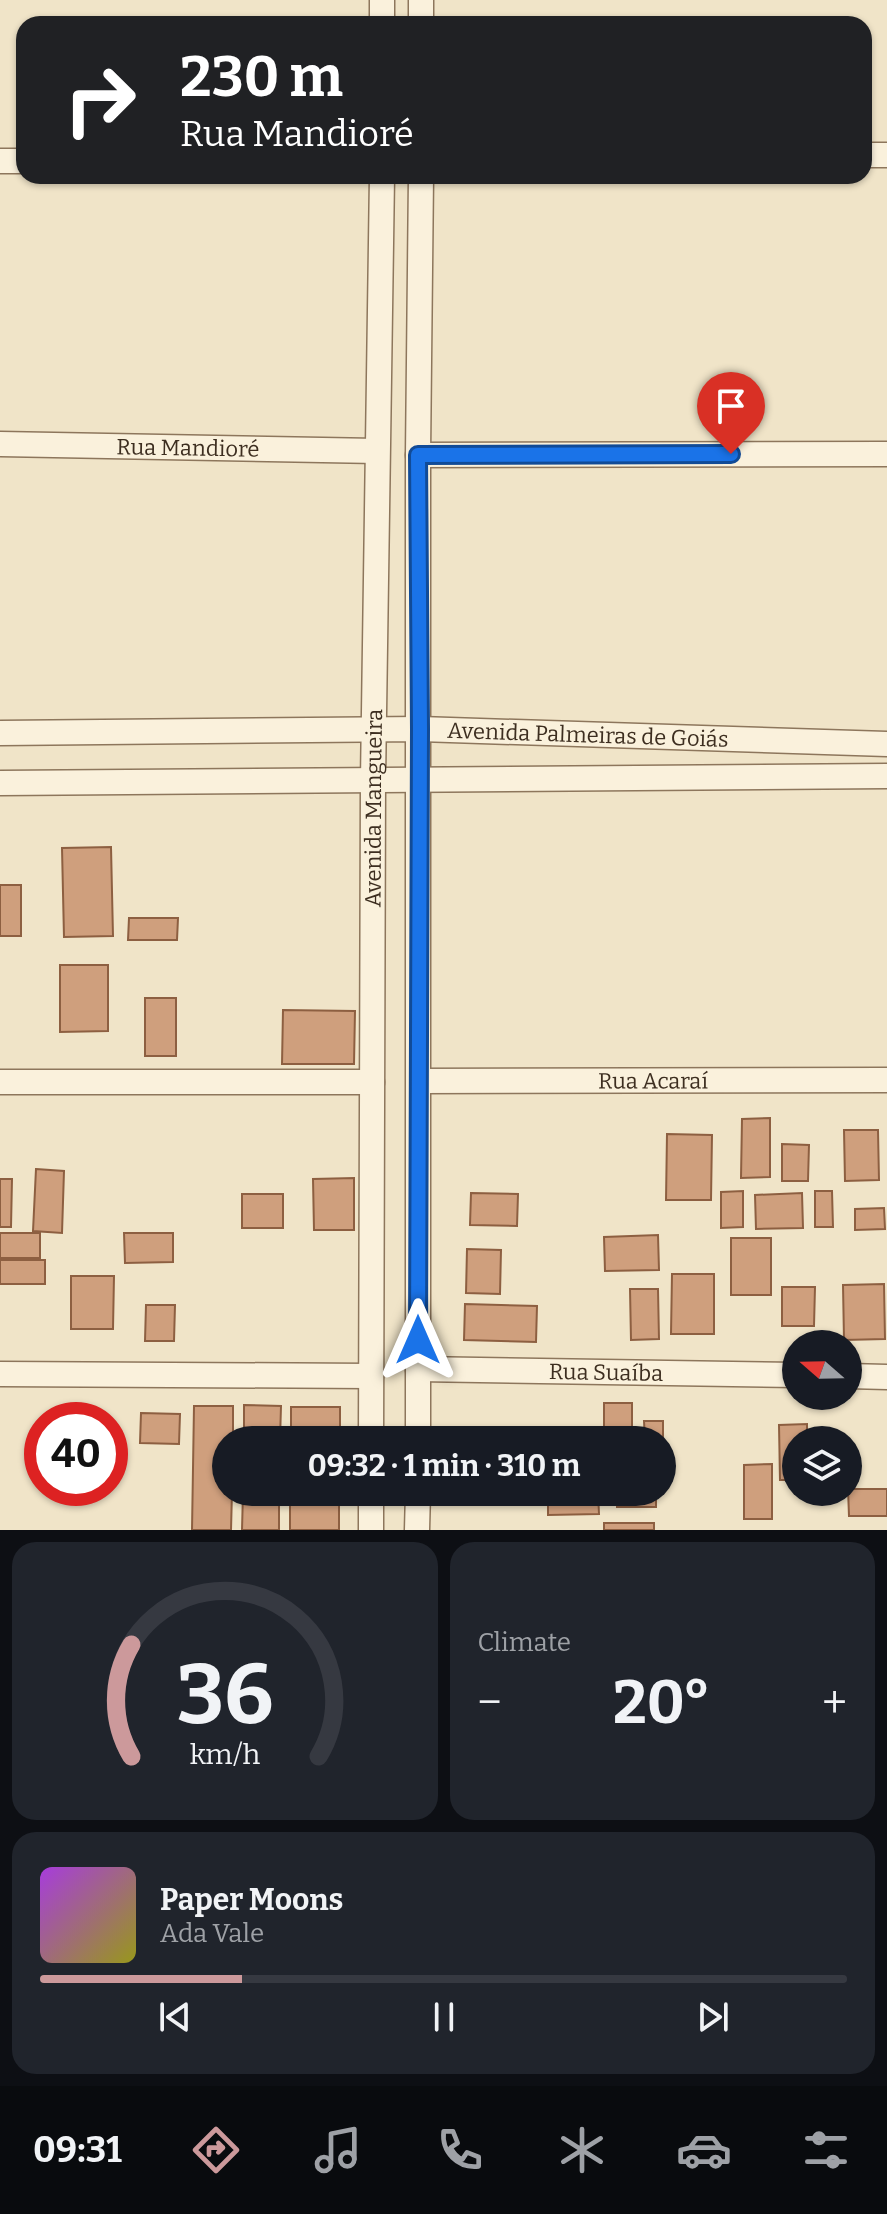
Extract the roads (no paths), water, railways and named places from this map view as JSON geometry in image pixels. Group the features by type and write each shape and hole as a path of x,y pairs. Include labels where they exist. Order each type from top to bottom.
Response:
{"street":[{"name":"Avenida Mangueira","path":"371,1426 373,780 382,184"},
{"name":"Avenida Mangueira","path":"418,1426 421,184"},
{"name":"Rua Mandioré","path":"0,444 377,451"},
{"path":"418,455 887,454"},
{"name":"Avenida Palmeiras de Goiás","path":"0,733 420,729 887,744"},
{"name":"Avenida Palmeiras de Goiás","path":"0,783 887,776"},
{"name":"Rua Acaraí","path":"419,1081 887,1080"},
{"path":"0,1082 372,1082"},
{"name":"Rua Suaíba","path":"418,1369 782,1375"},
{"path":"0,1374 371,1376"},
{"path":"862,1376 887,1377"},
{"path":"371,1506 371,1530"},
{"path":"417,1530 418,1506"}]}
